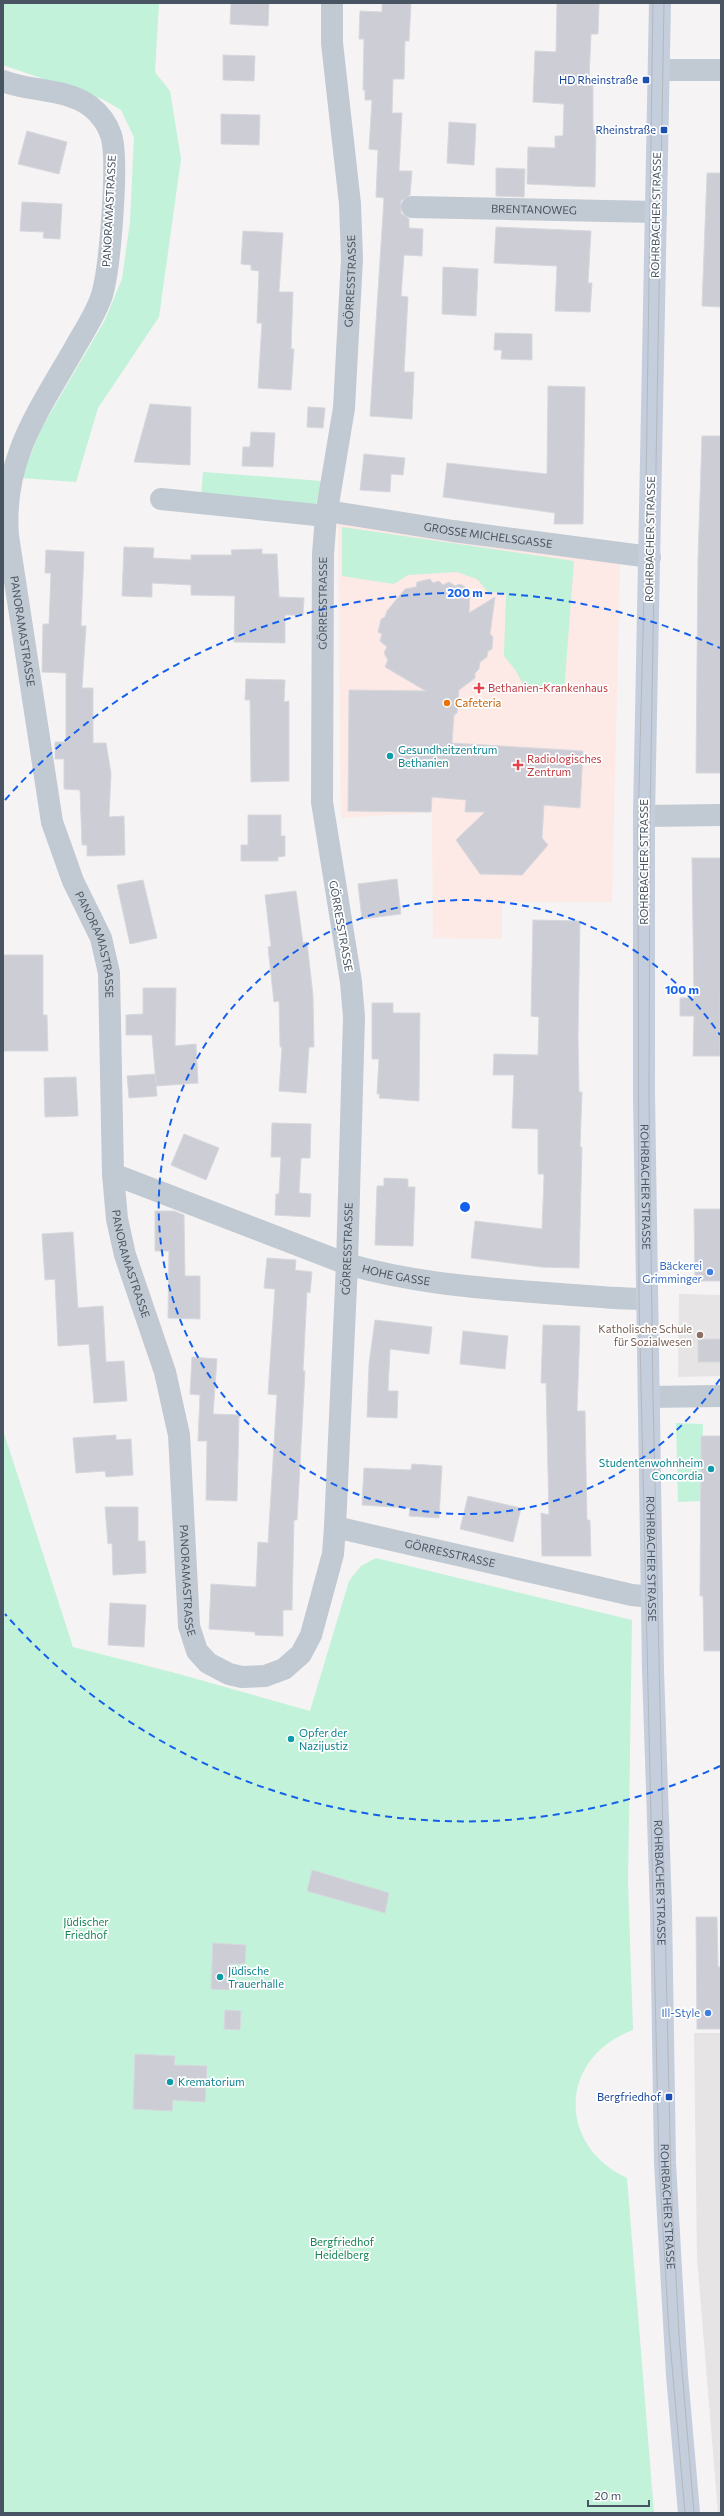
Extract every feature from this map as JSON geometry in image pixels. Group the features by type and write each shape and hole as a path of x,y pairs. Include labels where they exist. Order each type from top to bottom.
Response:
{"main road":[{"name":"ROHRBACHER STRASSE","path":"660,3 644,816 644,1095 652,1597 661,1909 665,2163 677,2375 689,2513"}],"street":[{"name":"GÖRRESSTRASSE","path":"332,3 332,43 350,204 352,259 344,408 326,513 323,562 322,802 351,982 354,1017 347,1264 335,1526 624,1593 652,1597"},
{"path":"659,70 721,70"},
{"name":"PANORAMASTRASSE","path":"3,81 30,89 78,99 100,116 112,137 113,167 111,230 107,268 101,295 91,318 18,452 10,481 6,514 14,582 52,822 73,881 101,938 109,973 113,1174 117,1219 125,1254 165,1372 174,1407 179,1435 189,1626 197,1651 208,1663 229,1674 254,1677 277,1672 301,1654 311,1635 331,1561 335,1526"},
{"name":"BRENTANOWEG","path":"412,207 656,212"},
{"name":"GROSSE MICHELSGASSE","path":"160,499 326,513 650,557"},
{"path":"644,816 721,815"},
{"name":"HOHE GASSE","path":"113,1174 347,1264 425,1282 495,1289 647,1299"},
{"path":"649,1397 721,1396"}],"shaded area":[{"name":"Bethanien-Krankenhaus","path":"338,523 620,564 612,902 502,902 502,939 433,938 432,812 341,818"},
{"name":"Katholische Schule für Sozialwesen","path":"679,1294 721,1295 721,1376 678,1377"},
{"path":"694,2033 721,2033 721,2513 718,2513 697,2258"}],"green space":[{"path":"3,3 159,3 155,72 170,91 181,159 159,317 98,408 76,482 21,478 41,429 105,320 122,279 130,222 134,137 121,110 102,99 3,65"},
{"path":"203,472 322,481 315,509 201,497"},
{"path":"342,527 574,561 564,692 526,690 516,671 504,656 506,593 488,592 477,579 457,572 408,575 394,584 342,576"},
{"path":"676,1423 703,1424 701,1501 678,1502"},
{"name":"Bergfriedhof Heidelberg","path":"3,1430 73,1647 179,1674 310,1711 349,1581 361,1566 376,1558 632,1620 628,1883 633,2030 609,2043 591,2060 580,2080 576,2102 578,2124 588,2145 604,2163 627,2178 654,2513 3,2513"}],"building":[{"path":"231,3 269,3 268,26 230,24"},
{"path":"382,3 411,3 409,41 405,41 404,79 393,79 392,113 402,113 399,171 412,171 410,195 401,201 401,213 409,219 409,228 423,229 422,256 404,255 401,296 408,297 404,372 414,372 412,419 370,416 384,198 376,197 378,150 369,149 372,100 365,100 365,90 363,90 364,39 359,39 360,11 382,12"},
{"path":"557,3 599,4 598,34 591,34 589,80 593,81 593,130 596,130 595,187 527,184 528,147 555,148 555,136 563,136 564,104 533,102 535,51 556,52"},
{"path":"223,55 255,56 254,81 223,80"},
{"path":"221,114 260,115 259,145 221,144"},
{"path":"449,122 476,124 474,165 447,163"},
{"path":"27,131 67,142 59,174 18,164"},
{"path":"496,168 525,169 524,197 496,196"},
{"path":"707,173 721,173 721,307 702,306"},
{"path":"22,202 62,204 60,239 43,238 44,232 20,231"},
{"path":"496,227 591,231 588,283 592,283 590,312 555,311 557,266 494,263"},
{"path":"243,231 283,233 279,292 293,292 291,349 294,349 291,390 258,388 262,323 257,323 259,271 251,270 251,265 241,264"},
{"path":"443,267 478,269 476,316 442,314"},
{"path":"495,333 532,334 532,360 501,359 502,350 494,350"},
{"path":"548,386 585,387 583,524 554,524 555,513 443,497 447,463 547,474"},
{"path":"150,404 191,407 190,465 134,462"},
{"path":"308,407 325,408 323,428 307,427"},
{"path":"251,432 275,433 273,467 242,466 243,447 250,447"},
{"path":"702,436 721,436 721,773 696,773 698,558"},
{"path":"364,454 405,458 403,475 391,474 390,492 360,490"},
{"path":"124,547 154,548 153,558 191,560 191,555 232,555 231,550 262,549 262,554 277,554 279,597 304,598 303,615 285,615 285,643 234,642 235,596 191,595 191,585 152,583 152,597 122,596"},
{"path":"46,550 84,552 81,626 86,626 82,688 93,688 93,743 106,743 111,773 109,817 124,816 125,855 87,856 87,845 82,845 80,790 64,789 64,759 55,759 55,742 66,742 66,673 42,672 43,624 49,624 51,573 45,573"},
{"path":"430,579 433,583 439,581 443,585 449,582 455,586 460,584 470,590 469,613 495,597 490,634 493,637 492,649 488,651 487,657 480,662 479,669 475,673 475,678 459,690 457,713 454,715 452,743 583,751 580,808 544,805 542,838 548,845 522,875 480,874 456,840 485,812 465,812 466,800 432,797 431,812 348,811 349,690 426,691 385,667 388,660 384,653 387,647 380,641 382,634 378,632 381,619 385,617 387,611 405,589 416,587 417,582"},
{"path":"246,679 285,680 284,702 289,701 289,781 251,782 250,700 245,700"},
{"path":"248,815 281,815 281,836 285,836 285,856 278,857 278,861 241,861 241,845 248,845"},
{"path":"692,858 721,858 720,1056 693,1056 694,1016 680,1016 680,998 694,998"},
{"path":"397,879 401,914 362,919 358,884"},
{"path":"143,880 157,938 130,944 117,885"},
{"path":"296,891 303,943 307,942 313,996 314,1047 309,1047 306,1093 279,1091 282,1047 280,1047 279,1001 274,1002 268,947 271,946 265,895"},
{"path":"533,920 580,921 578,1037 579,1092 582,1092 580,1147 582,1147 579,1268 541,1267 471,1258 475,1221 542,1229 544,1174 538,1174 538,1129 512,1128 514,1075 493,1075 494,1054 538,1055 539,1017 531,1016"},
{"path":"3,955 43,955 43,1015 47,1015 48,1051 3,1051"},
{"path":"143,988 176,988 175,1046 196,1044 198,1083 156,1086 157,1096 129,1098 127,1076 155,1074 156,1083 152,1035 126,1035 126,1015 143,1014"},
{"path":"372,1003 393,1003 393,1013 420,1013 419,1101 379,1098 380,1094 377,1094 379,1059 372,1059"},
{"path":"76,1077 78,1116 45,1117 44,1078"},
{"path":"272,1123 311,1124 310,1158 301,1158 299,1193 311,1194 310,1217 275,1215 276,1194 279,1194 281,1157 271,1157"},
{"path":"184,1134 219,1148 206,1180 171,1165"},
{"path":"384,1178 408,1179 408,1187 415,1187 413,1246 375,1245 377,1186 384,1186"},
{"path":"694,1209 721,1209 721,1281 695,1281"},
{"path":"155,1211 174,1211 184,1215 185,1276 200,1276 200,1319 168,1318 169,1251 155,1251"},
{"path":"73,1232 78,1308 103,1306 106,1362 124,1361 127,1401 94,1403 89,1344 58,1346 55,1279 45,1280 42,1234"},
{"path":"267,1258 296,1260 295,1270 312,1272 310,1293 307,1292 303,1371 305,1371 297,1520 294,1520 292,1610 283,1610 283,1636 255,1635 255,1632 209,1629 211,1584 256,1587 258,1542 268,1543 277,1395 268,1394 275,1289 264,1288"},
{"path":"375,1320 432,1327 429,1354 390,1349 388,1391 398,1391 397,1418 367,1417 369,1364"},
{"path":"543,1325 580,1326 577,1411 585,1411 587,1520 590,1520 591,1556 542,1556 541,1513 549,1515 546,1383 541,1383"},
{"path":"463,1331 508,1336 505,1369 460,1364"},
{"path":"698,1339 721,1339 721,1362 698,1362"},
{"path":"192,1357 217,1359 213,1414 239,1415 237,1501 206,1500 207,1441 198,1441 200,1395 190,1394"},
{"path":"116,1435 116,1440 131,1439 133,1475 106,1477 105,1471 76,1473 73,1438"},
{"path":"701,1436 721,1436 721,1651 704,1651 703,1596 700,1596"},
{"path":"412,1464 442,1466 439,1518 409,1516 410,1508 362,1505 364,1468 411,1470"},
{"path":"468,1496 521,1508 513,1542 460,1529"},
{"path":"105,1507 138,1507 138,1541 145,1541 146,1573 113,1575 112,1543 108,1544"},
{"path":"110,1603 146,1605 144,1647 108,1645"},
{"path":"312,1870 389,1893 385,1913 307,1891"},
{"path":"696,1917 717,1917 718,1967 721,1967 721,2029 697,2029"},
{"name":"Jüdische Trauerhalle","path":"213,1943 246,1945 245,1964 230,1964 229,1990 211,1989"},
{"path":"225,2010 241,2011 240,2030 224,2029"},
{"name":"Krematorium","path":"135,2054 175,2056 174,2065 207,2066 205,2102 173,2100 172,2111 133,2109"}],"tram line":[{"path":"653,3 645,557 638,825 639,1299 659,2162 669,2331 685,2513"},
{"path":"664,3 650,815 649,1094 653,1397 671,2181 679,2335 694,2513"}],"place":[{"name":"HD Rheinstraße","path":"646,80"},
{"name":"Rheinstraße","path":"664,130"},
{"name":"Bethanien-Krankenhaus","path":"479,688"},
{"name":"Cafeteria","path":"447,703"},
{"name":"Gesundheitzentrum Bethanien","path":"390,756"},
{"name":"Radiologisches Zentrum","path":"518,765"},
{"name":"Bäckerei Grimminger","path":"710,1272"},
{"name":"Katholische Schule für Sozialwesen","path":"700,1335"},
{"name":"Studentenwohnheim Concordia","path":"711,1469"},
{"name":"Opfer der Nazijustiz","path":"291,1739"},
{"name":"Jüdische Trauerhalle","path":"220,1977"},
{"name":"Ill-Style","path":"708,2013"},
{"name":"Krematorium","path":"170,2082"},
{"name":"Bergfriedhof","path":"669,2097"}],"park label":[{"name":"Jüdischer Friedhof","path":"86,1928"}]}
